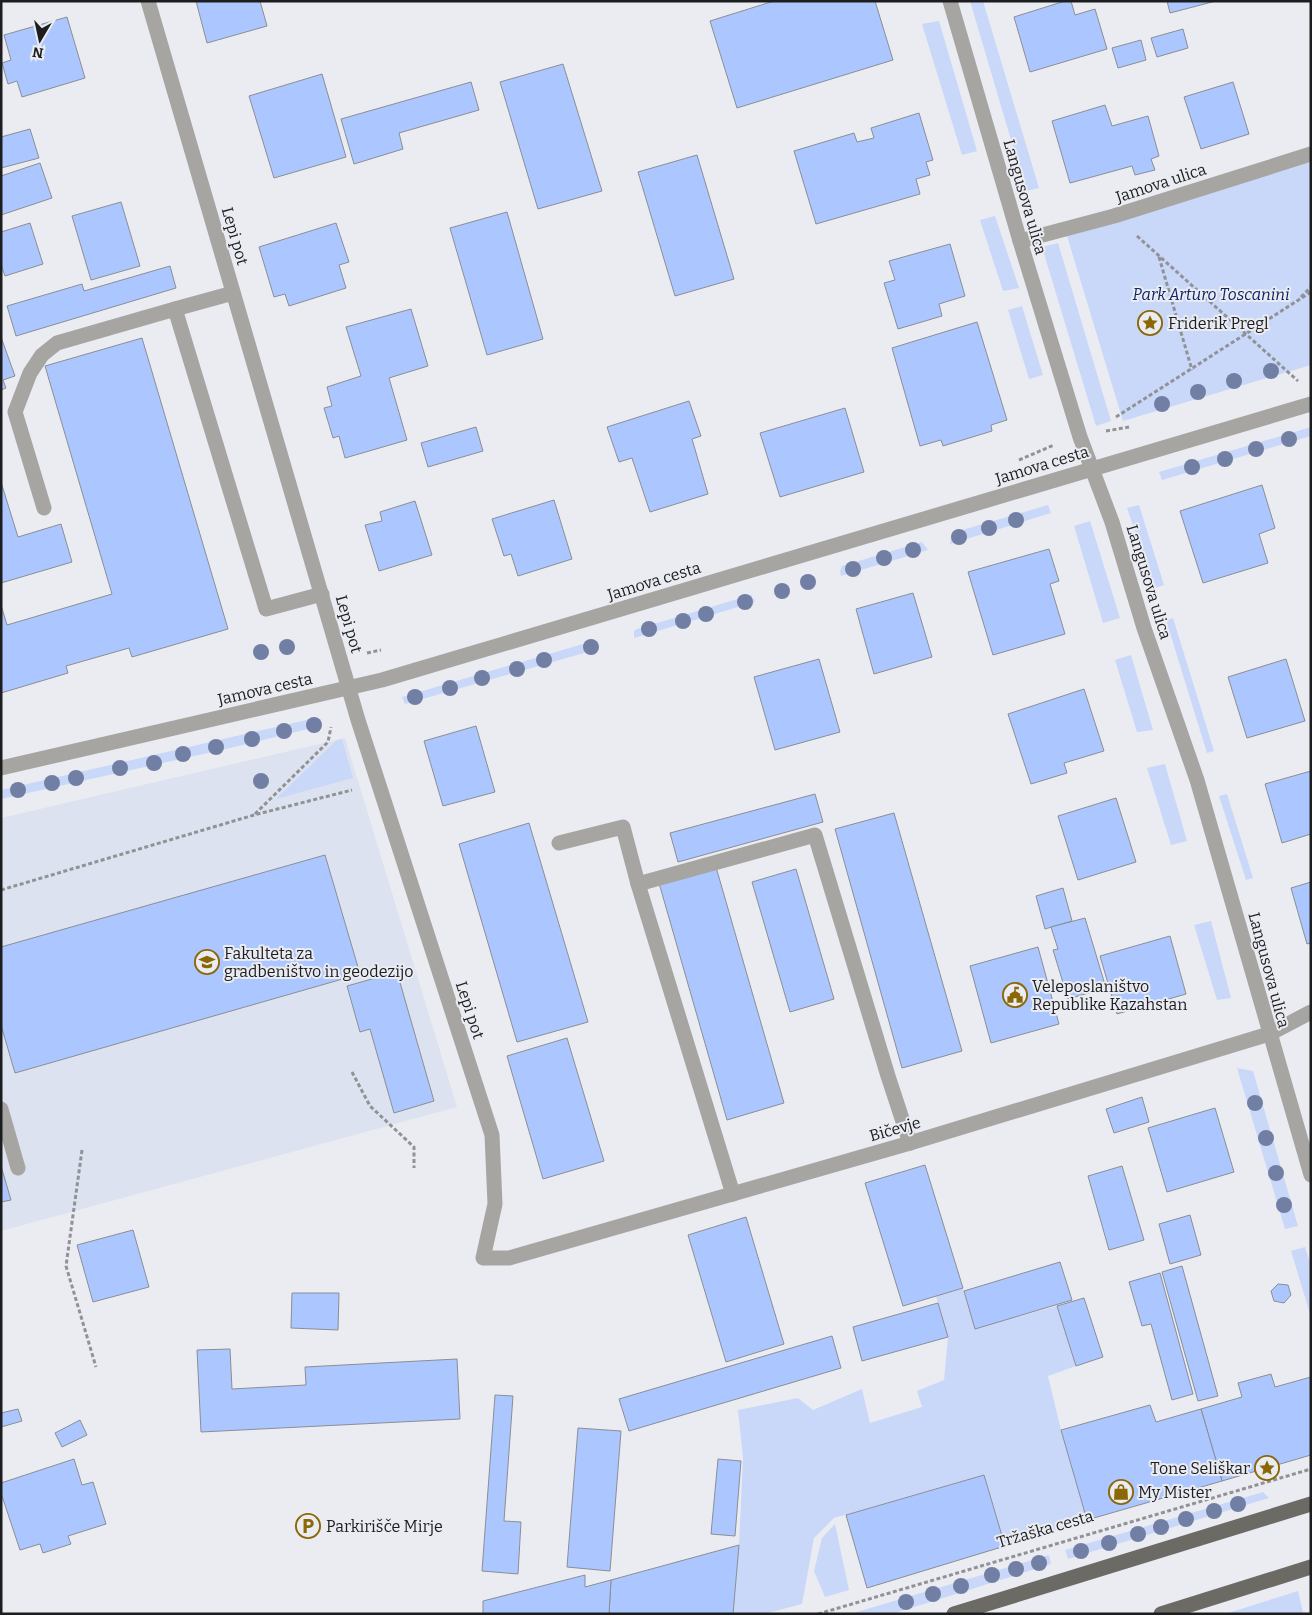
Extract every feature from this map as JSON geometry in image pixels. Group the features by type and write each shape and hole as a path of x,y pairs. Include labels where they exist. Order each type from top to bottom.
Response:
{"main road":[{"path":"954,1614 1311,1504"},
{"path":"1161,1614 1311,1567"}],"street":[{"name":"Lepi pot","path":"148,1 378,784 492,1135 495,1204 483,1258"},
{"name":"Langusova ulica","path":"950,1 1020,242 1080,437 1112,522 1144,628 1197,780 1311,1175"},
{"name":"Jamova ulica","path":"1020,242 1114,216 1311,154"},
{"path":"44,508 15,412 30,373 42,355 56,343 233,293"},
{"path":"175,309 266,609 322,594"},
{"name":"Jamova cesta","path":"1,768 349,688 401,674 1311,404"},
{"path":"559,843 623,827 638,884 732,1194"},
{"path":"638,884 815,835 910,1143"},
{"name":"Bičevje","path":"483,1258 509,1258 910,1143 1269,1034 1311,1012"},
{"path":"1,1109 18,1168"}],"path":[{"path":"1114,216 1299,382"},
{"path":"1159,257 1192,370"},
{"path":"1297,301 1311,287"},
{"path":"1116,417 1311,292"},
{"path":"254,815 328,742 331,727"},
{"path":"1,890 254,815 378,784"},
{"path":"352,1072 370,1106 414,1147 414,1168"},
{"path":"82,1150 66,1266 96,1367"},
{"name":"Tržaška cesta","path":"818,1614 1311,1469"}],"shaded area":[{"name":"Fakulteta za gradbeništvo in geodezijo","path":"345,738 457,1107 1,1231 1,818"}],"green space":[{"path":"970,1 983,1 1039,188 1026,191"},
{"path":"939,21 977,151 962,155 922,24"},
{"name":"Park Arturo Toscanini","path":"1311,162 1311,365 1123,421 1067,236"},
{"path":"995,216 1019,288 1003,291 980,220"},
{"path":"1058,243 1111,421 1096,426 1042,247"},
{"path":"1022,306 1043,375 1029,379 1008,310"},
{"path":"1311,427 1311,436 1162,480 1159,472"},
{"path":"1048,505 1051,513 950,544 952,533"},
{"path":"1139,505 1164,585 1155,588 1127,508"},
{"path":"1090,521 1120,618 1103,623 1074,526"},
{"path":"922,542 928,550 841,576 842,566"},
{"path":"751,595 755,602 634,638 634,631 637,629"},
{"path":"1173,618 1214,751 1207,753 1166,620"},
{"path":"593,641 598,649 405,704 402,697"},
{"path":"1131,655 1153,730 1137,732 1115,660"},
{"path":"315,718 319,719 320,726 1,799 1,790"},
{"path":"342,739 353,778 276,799 337,740"},
{"path":"1165,764 1187,841 1171,845 1147,768"},
{"path":"1227,794 1253,878 1246,880 1219,796"},
{"path":"1211,921 1231,998 1217,1000 1194,925"},
{"path":"1237,1068 1253,1071 1298,1226 1285,1229"},
{"path":"1305,1247 1311,1266 1311,1317 1291,1251"},
{"path":"963,1288 976,1328 1057,1306 1076,1366 1048,1376 1061,1430 1087,1520 1005,1546 983,1475 834,1518 814,1538 802,1604 764,1614 733,1614 739,1545 743,1458 738,1410 798,1398 813,1410 862,1389 870,1423 922,1407 917,1391 944,1380 948,1337 936,1296"},
{"path":"1263,1492 1269,1498 1068,1559 1065,1550"},
{"path":"835,1524 849,1590 825,1597 814,1571 822,1538"},
{"path":"1049,1555 1051,1564 892,1614 850,1614"},
{"path":"1298,1591 1303,1612 1298,1614 1225,1614"}],"building":[{"path":"196,1 260,1 267,26 207,43"},
{"path":"774,1 875,1 893,60 737,108 710,21"},
{"path":"1065,1 1071,1 1075,15 1095,9 1107,49 1030,72 1014,17"},
{"path":"1167,1 1216,1 1170,13"},
{"path":"67,17 85,78 22,97 17,81 8,84 2,63 11,60 4,35"},
{"path":"1183,29 1188,48 1157,57 1151,38"},
{"path":"1141,40 1146,60 1118,68 1112,48"},
{"path":"563,64 602,191 538,209 500,82"},
{"path":"322,74 346,157 274,178 249,96"},
{"path":"471,82 479,110 399,133 403,149 354,164 341,119"},
{"path":"1233,82 1249,134 1201,149 1184,97"},
{"path":"1105,105 1112,126 1148,116 1159,156 1151,159 1155,170 1135,175 1132,166 1070,183 1052,121"},
{"path":"919,113 933,160 926,162 930,175 916,179 920,194 816,224 794,151 854,133 857,142 874,138 871,128"},
{"path":"30,129 39,158 1,168 1,137"},
{"path":"697,155 734,279 675,296 638,172"},
{"path":"40,163 52,198 1,215 1,176"},
{"path":"121,202 140,266 91,280 72,216"},
{"path":"507,212 543,339 487,355 450,228"},
{"path":"30,223 43,264 5,276 1,265 1,232"},
{"path":"336,223 349,262 339,265 346,288 289,306 285,294 274,297 259,247"},
{"path":"950,244 965,296 939,304 942,316 898,329 884,283 895,280 889,261"},
{"path":"170,266 176,288 16,336 7,306 82,284 84,291"},
{"path":"411,309 428,366 389,378 407,440 345,458 339,436 333,438 324,408 332,406 327,387 361,376 346,327"},
{"path":"977,322 1007,420 991,425 992,431 943,446 941,440 920,446 892,348"},
{"path":"1,337 15,376 3,380 6,388 1,390"},
{"path":"142,338 228,629 132,657 129,648 66,666 68,673 1,693 1,605 7,625 112,594 45,366"},
{"path":"689,401 701,436 692,439 708,494 650,512 632,458 619,462 607,427"},
{"path":"845,408 864,472 780,497 760,433"},
{"path":"476,427 483,451 428,467 421,443"},
{"path":"1,482 18,537 61,524 72,562 1,583"},
{"path":"1262,485 1275,528 1259,534 1268,563 1203,583 1180,511"},
{"path":"554,500 572,559 518,576 511,554 504,556 492,519"},
{"path":"415,501 432,555 379,571 365,525 382,521 380,512"},
{"path":"1049,549 1059,581 1050,584 1065,634 993,655 968,572"},
{"path":"913,593 932,657 874,674 856,609"},
{"path":"819,659 840,732 775,750 754,677"},
{"path":"1286,659 1305,721 1247,738 1228,677"},
{"path":"1084,689 1104,751 1064,763 1067,773 1031,784 1008,714"},
{"path":"476,726 495,792 443,806 424,741"},
{"path":"1311,771 1311,834 1282,843 1265,784"},
{"path":"815,794 823,822 678,862 670,833"},
{"path":"1116,798 1136,862 1078,880 1058,816"},
{"path":"894,813 962,1051 902,1068 835,829"},
{"path":"529,823 588,1022 517,1042 459,844"},
{"name":"Fakulteta za gradbeništvo in geodezijo","path":"325,855 360,974 15,1073 1,1025 1,947"},
{"path":"716,867 784,1103 727,1120 659,883"},
{"path":"796,869 834,999 790,1012 752,882"},
{"path":"1311,882 1311,943 1307,944 1291,888"},
{"path":"1063,888 1072,921 1045,929 1036,896"},
{"path":"1085,918 1106,988 1068,999 1053,950 1058,949 1051,927"},
{"path":"1170,936 1186,994 1117,1014 1100,956"},
{"name":"Veleposlaništvo Republike Kazahstan","path":"1038,947 1059,1024 991,1043 970,966"},
{"path":"397,972 434,1101 394,1113 370,1029 360,1032 347,986"},
{"path":"567,1038 604,1161 543,1179 507,1056"},
{"path":"1142,1097 1149,1122 1114,1133 1106,1109"},
{"path":"1215,1108 1234,1172 1167,1192 1148,1128"},
{"path":"925,1165 963,1288 903,1306 865,1183"},
{"path":"1,1166 11,1200 1,1202"},
{"path":"1122,1166 1144,1240 1109,1250 1088,1176"},
{"path":"1190,1215 1201,1255 1170,1264 1159,1224"},
{"path":"746,1217 784,1344 726,1362 688,1235"},
{"path":"133,1230 149,1287 93,1302 77,1245"},
{"path":"1060,1262 1072,1300 975,1329 964,1291"},
{"path":"1182,1266 1218,1396 1198,1401 1162,1272"},
{"path":"1160,1273 1193,1394 1172,1400 1151,1324 1142,1326 1129,1282"},
{"path":"1278,1284 1288,1285 1291,1295 1284,1303 1274,1301 1271,1291"},
{"path":"292,1293 339,1293 338,1330 291,1328"},
{"path":"1084,1298 1103,1357 1076,1366 1057,1306"},
{"path":"938,1303 948,1337 862,1361 853,1327"},
{"path":"832,1336 841,1368 629,1431 619,1399"},
{"path":"230,1349 232,1389 306,1385 305,1367 457,1359 460,1419 201,1432 197,1350"},
{"path":"1271,1374 1275,1387 1311,1377 1311,1455 1222,1481 1201,1409 1242,1397 1238,1383"},
{"path":"495,1395 513,1396 504,1521 521,1522 518,1574 482,1571"},
{"path":"1150,1405 1156,1422 1201,1409 1222,1481 1087,1520 1061,1430"},
{"path":"18,1409 22,1421 1,1427 1,1413"},
{"path":"80,1420 87,1435 62,1447 55,1433"},
{"path":"578,1428 621,1431 610,1571 567,1567"},
{"path":"74,1459 82,1485 93,1482 106,1524 68,1536 71,1544 43,1553 40,1544 20,1550 1,1493 1,1483"},
{"path":"718,1459 741,1461 735,1536 711,1534"},
{"path":"984,1475 1005,1546 867,1588 846,1515"},
{"path":"739,1545 733,1614 609,1614 611,1580"},
{"path":"585,1575 585,1587 611,1580 609,1614 483,1614 483,1601"}],"place":[{"name":"Friderik Pregl","path":"1150,323"},
{"name":"Fakulteta za gradbeništvo in geodezijo","path":"207,962"},
{"name":"Veleposlaništvo Republike Kazahstan","path":"1015,995"},
{"name":"Tone Seliškar","path":"1267,1468"},
{"name":"My Mister","path":"1121,1492"},
{"name":"Parkirišče Mirje","path":"308,1526"}]}
